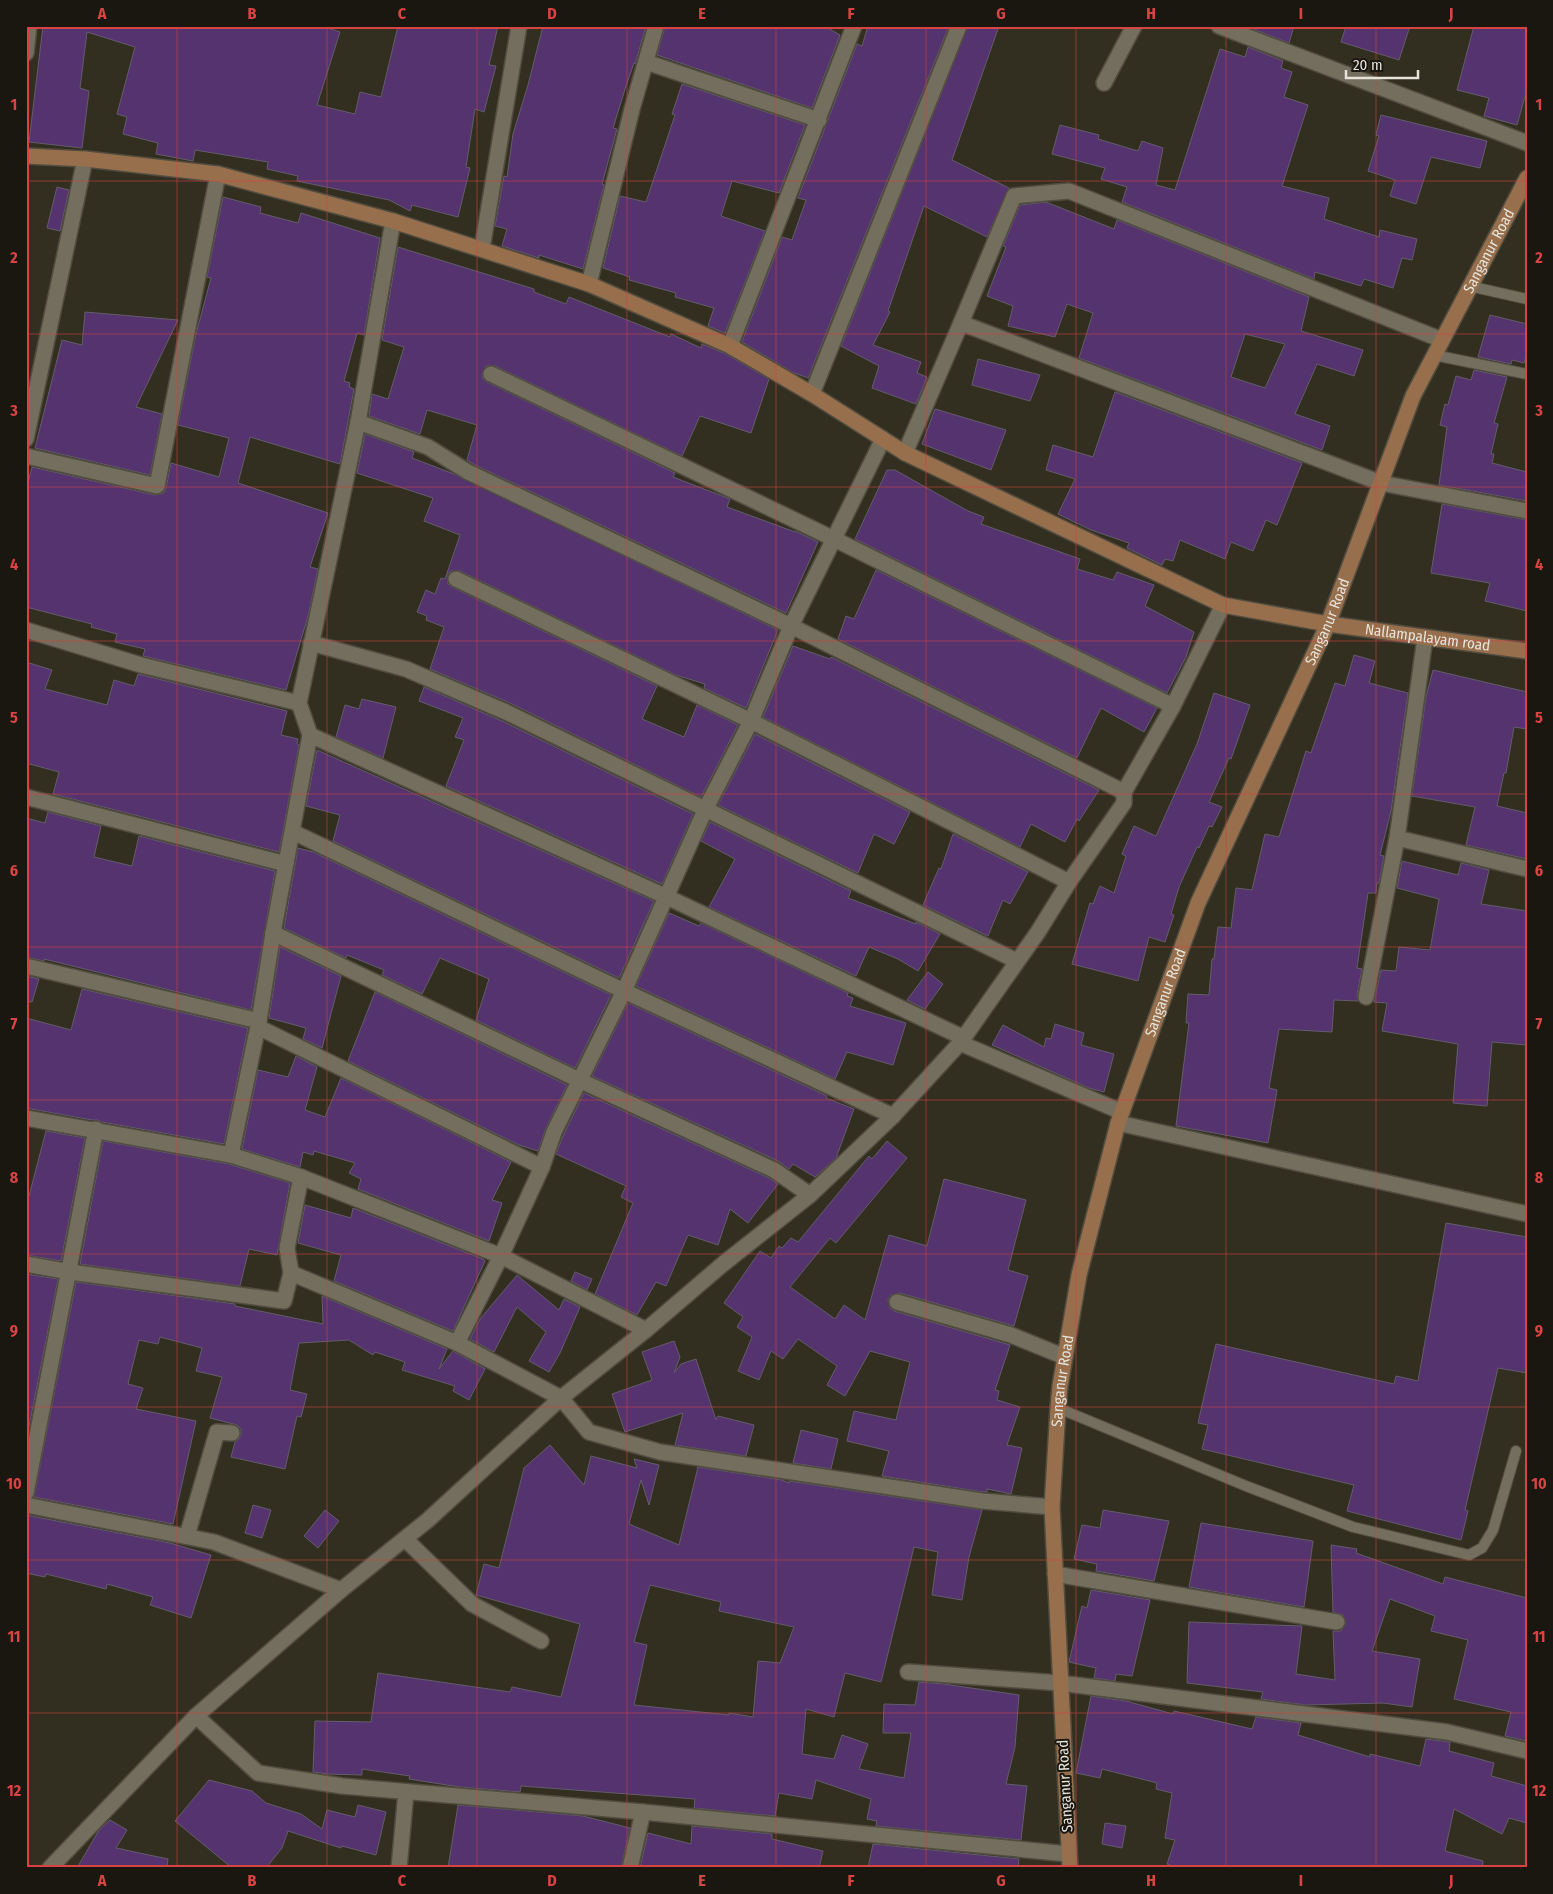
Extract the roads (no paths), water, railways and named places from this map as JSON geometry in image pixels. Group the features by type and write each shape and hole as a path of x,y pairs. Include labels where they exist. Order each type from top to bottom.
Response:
{"main road":[{"name":"Nallampalayam road","path":"26,156 85,159 218,174 393,221 589,284 730,346 812,394 905,453 1223,605 1328,624 1527,651"},
{"name":"Sanganur Road","path":"1069,1861 1052,1506 1058,1408 1079,1275 1120,1118 1198,903 1328,624 1413,396 1527,178"}],"street":[{"path":"26,53 29,26"},
{"path":"482,249 519,26"},
{"path":"589,284 632,109 656,26"},
{"path":"730,346 854,26"},
{"path":"812,394 959,26"},
{"path":"1104,83 1134,26"},
{"path":"1219,26 1527,143"},
{"path":"646,62 819,120"},
{"path":"26,439 85,159"},
{"path":"26,456 157,486 218,174"},
{"path":"905,453 1014,196 1069,191 1442,340"},
{"path":"231,1155 259,1024 273,933 310,735 299,703 358,422 393,221"},
{"path":"961,323 1381,483 1527,511"},
{"path":"491,374 834,539 1173,706"},
{"path":"358,422 428,447 468,472 791,626 1124,792"},
{"path":"457,1344 501,1256 542,1167 554,1132 624,991 706,808 751,721 791,626 883,439"},
{"path":"456,579 751,721 1070,882"},
{"path":"50,1868 196,1716 341,1590 405,1539 561,1398 810,1195 893,1116 962,1040 1038,932 1124,803 1124,792 1173,706 1223,605"},
{"path":"26,630 141,665 299,703"},
{"path":"1366,996 1397,838 1425,638"},
{"path":"311,642 406,669 506,712 1017,961"},
{"path":"310,735 667,897 1120,1118 1527,1214"},
{"path":"26,797 286,864"},
{"path":"293,832 624,991 893,1116"},
{"path":"1397,838 1527,869"},
{"path":"273,933 579,1080 774,1170 810,1195"},
{"path":"26,966 259,1024 542,1167"},
{"path":"26,1118 96,1129 231,1155 301,1177 501,1256 646,1330"},
{"path":"26,1493 96,1129"},
{"path":"26,1264 70,1272 284,1301 292,1273 287,1248 301,1177"},
{"path":"292,1273 457,1344 561,1398 589,1432 660,1452 982,1501 1052,1506"},
{"path":"898,1302 1011,1335 1065,1357"},
{"path":"187,1536 217,1432 232,1433"},
{"path":"26,1505 214,1542 341,1590"},
{"path":"405,1539 472,1604 541,1641"},
{"path":"1055,1574 1337,1622"},
{"path":"908,1672 1060,1683 1447,1732 1527,1752"},
{"path":"196,1716 258,1773 342,1786 642,1812 1069,1861"},
{"path":"399,1868 406,1792"},
{"path":"630,1868 642,1812"}],"lane":[{"path":"1469,286 1527,299"},
{"path":"1434,355 1527,374"},
{"path":"1058,1408 1246,1486 1353,1527 1469,1555 1482,1548 1493,1530 1516,1451"}]}
